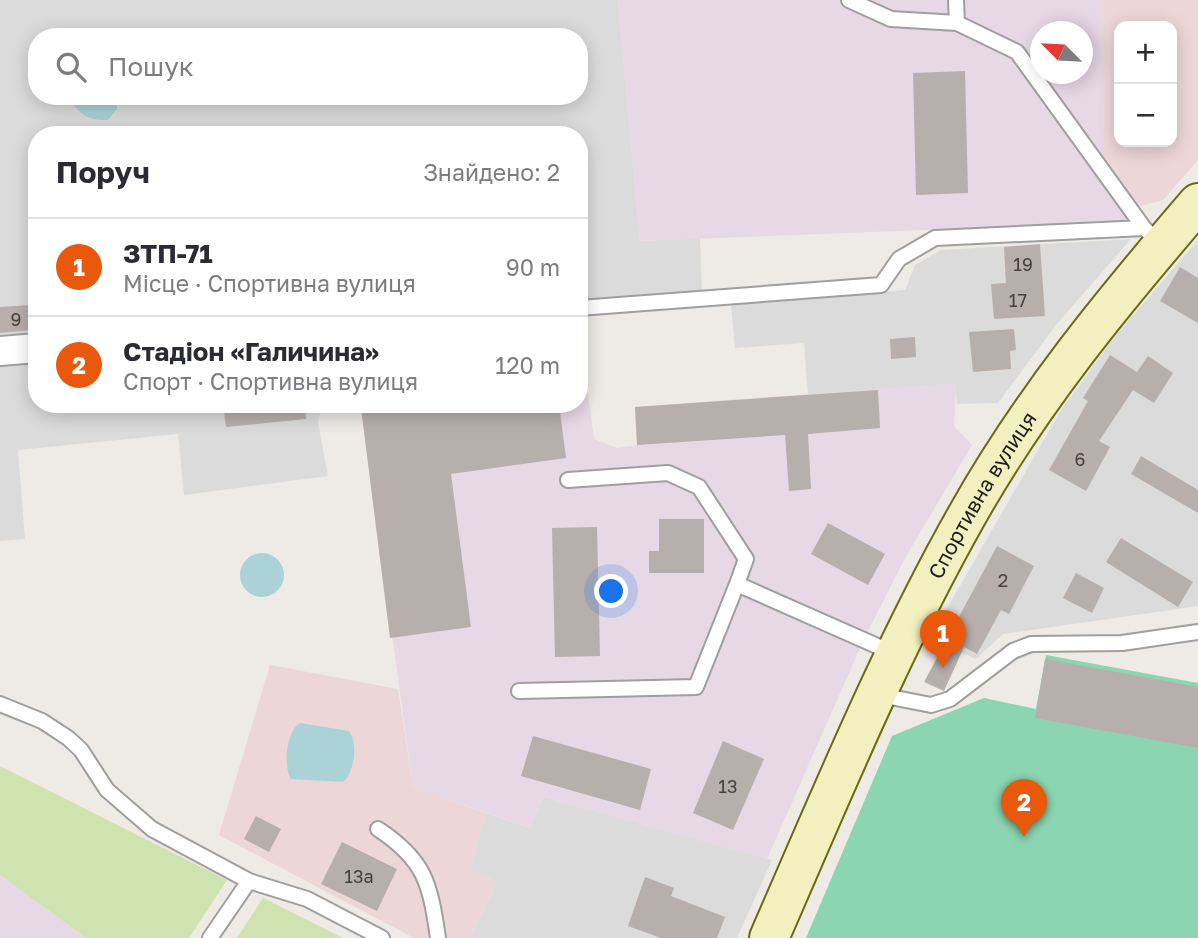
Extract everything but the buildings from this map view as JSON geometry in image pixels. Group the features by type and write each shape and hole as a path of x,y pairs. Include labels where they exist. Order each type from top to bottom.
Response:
{"street":[{"name":"Спортивна вулиця","path":"768,938 894,653 966,516 1017,433 1153,236 1198,203"},
{"path":"0,351 28,349"}],"lane":[{"path":"849,0 891,19 957,23 1017,52 1153,236"},
{"path":"956,0 957,23"},
{"path":"588,307 881,285 899,259 935,238 1153,236"},
{"path":"519,691 696,687 746,559 699,487 668,473 568,480"},
{"path":"737,584 894,653"},
{"path":"876,694 931,705 950,699 1013,651 1031,644 1112,644 1198,632"},
{"path":"0,704 42,720 68,738 81,750 107,790 152,829 249,881 307,900 382,938"},
{"path":"378,829 404,846 423,871 438,938"},
{"path":"210,938 249,881"}],"shaded area":[{"path":"0,0 618,0 640,241 700,238 702,294 588,303 588,126 28,126 28,342 0,344"},
{"path":"618,0 1102,0 1104,156 1141,206 1126,219 1128,222 640,241"},
{"path":"1102,0 1198,0 1198,160 1163,200 1141,206 1104,156"},
{"path":"1131,239 1056,325 998,403 957,404 955,384 808,395 804,343 735,348 731,304 905,290 915,265 941,250"},
{"path":"1198,240 1198,606 1003,634 976,659 930,638 1061,410 1116,335"},
{"path":"28,357 28,413 320,413 318,422 328,476 184,495 178,434 18,450 25,539 0,541 0,359"},
{"path":"956,383 954,426 972,445 905,558 864,639 767,859 543,797 530,828 413,787 362,413 588,413 588,394 594,439 617,448 637,445 635,407"},
{"path":"270,665 398,689 413,787 486,813 470,870 497,882 470,938 414,938 219,835"},
{"path":"543,797 772,860 737,938 470,938 497,882 470,870 486,813 530,828"},
{"path":"0,875 86,938 0,938"}],"green space":[{"path":"1046,655 1198,683 1198,938 806,938 892,736 984,698 1036,709"},
{"path":"0,766 227,880 189,938 86,938 0,875"},
{"path":"263,898 343,938 237,938"}],"water":[{"path":"73,105 117,105 117,109 108,120 96,120"},
{"path":"262,553 278,559 284,575 278,591 262,597 246,591 240,575 246,559"},
{"path":"300,723 349,731 354,743 354,757 350,772 343,782 291,779 287,766 287,749 295,727"}],"place":[{"name":"ЗТП-71","path":"943,668"},
{"name":"Стадіон «Галичина»","path":"1024,837"}]}
